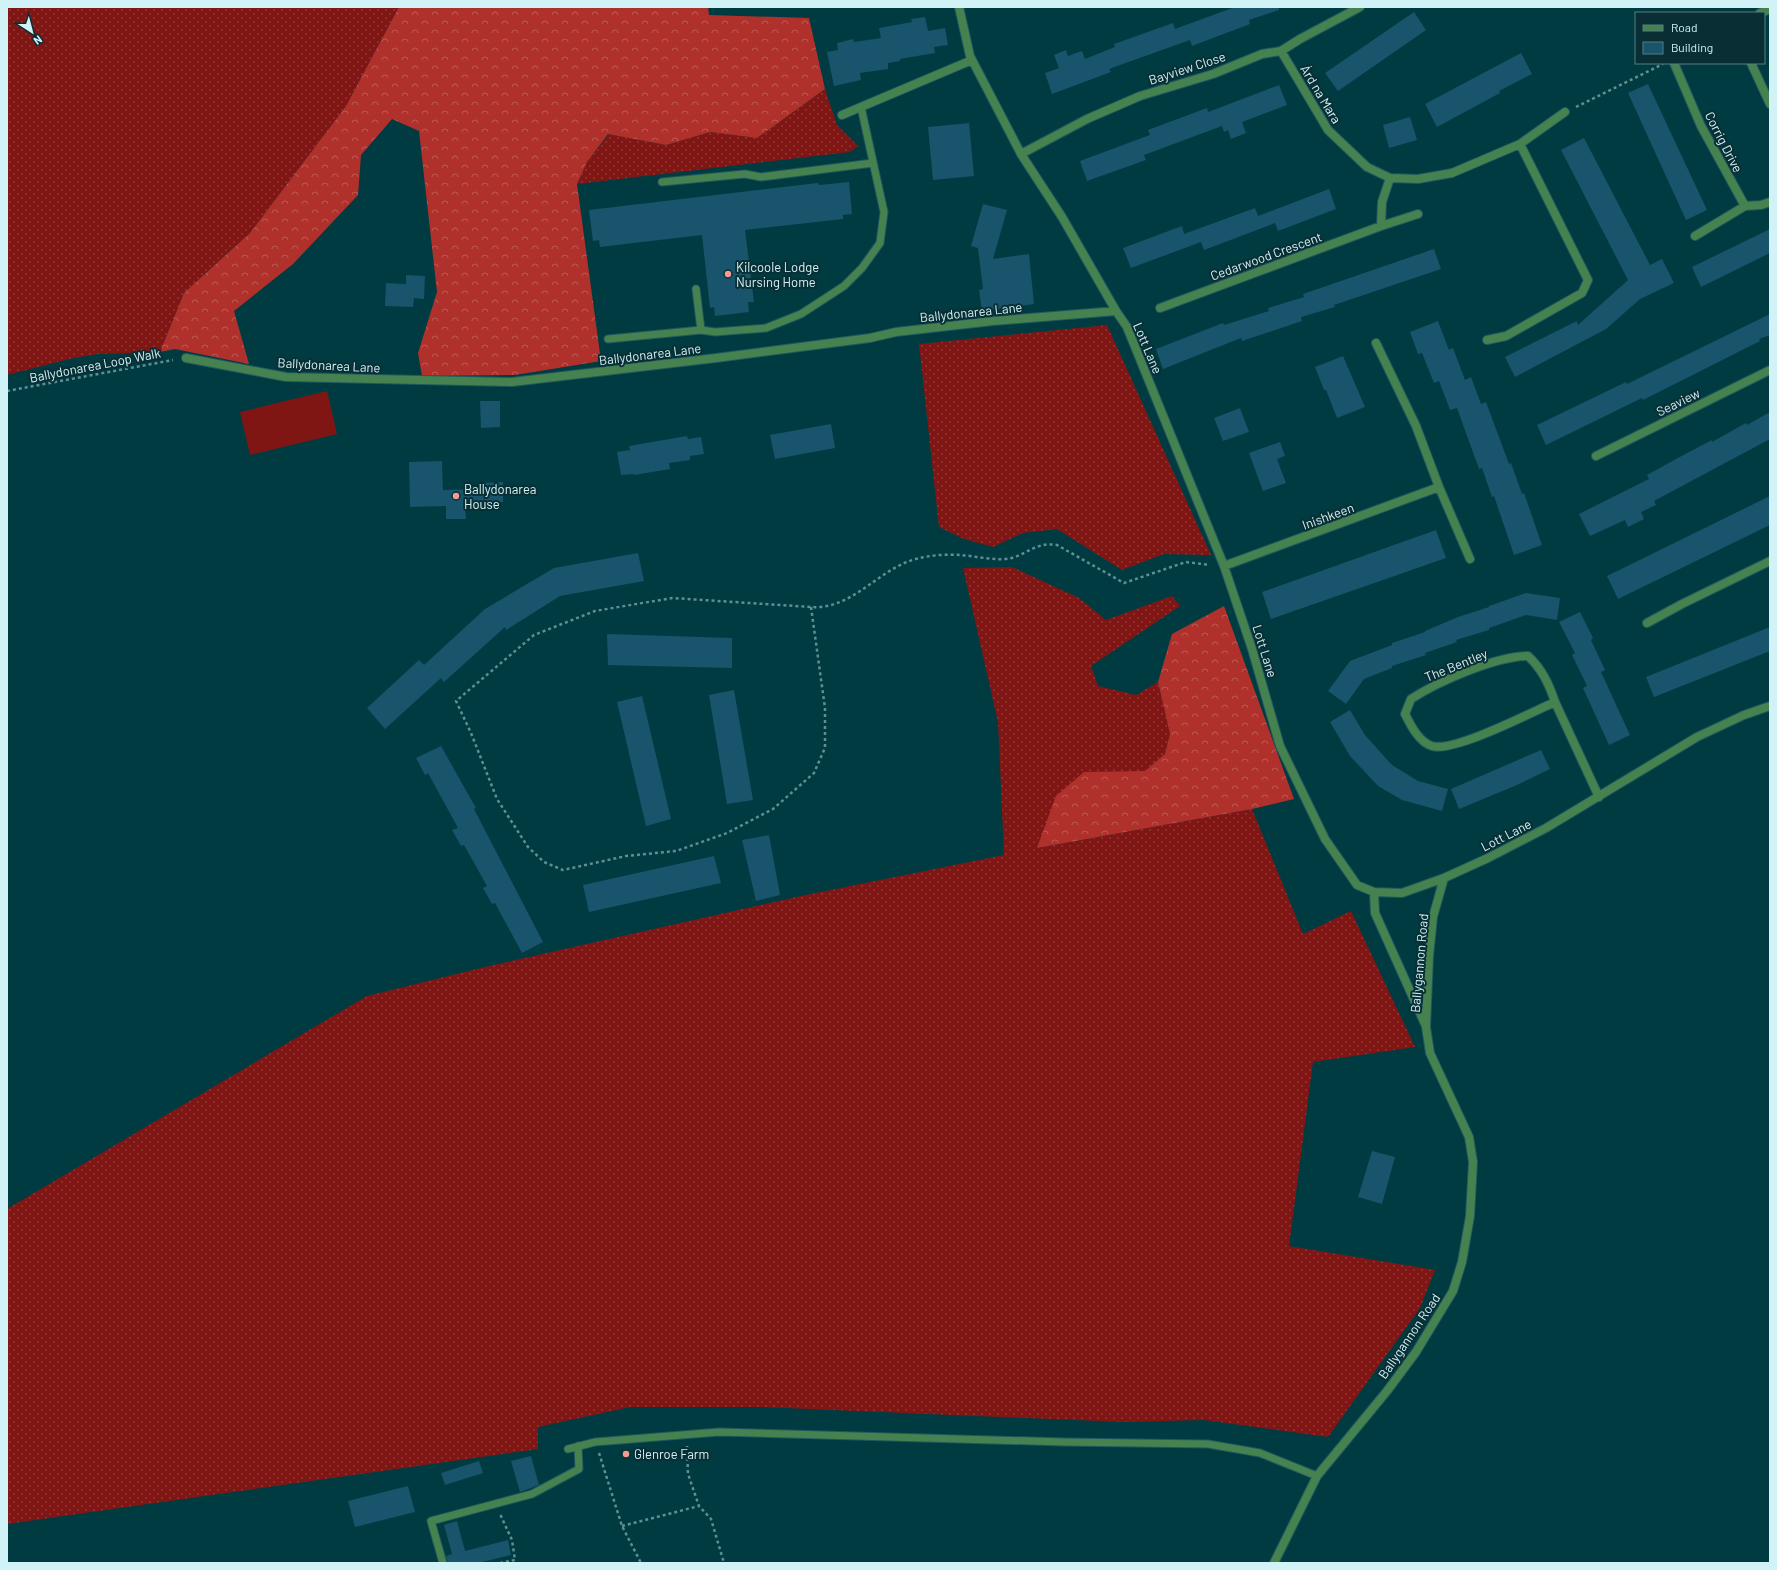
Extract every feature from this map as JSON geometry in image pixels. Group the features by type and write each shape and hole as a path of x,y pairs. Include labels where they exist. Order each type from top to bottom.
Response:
{"street":[{"name":"Lott Lane","path":"959,7 972,60 1021,154 1062,217 1116,311 1127,327 1224,566 1252,649 1280,746 1325,839 1358,885 1374,892 1402,893 1444,878 1488,858 1546,828 1599,798 1697,737 1744,715 1770,706"},
{"name":"Bayview Close","path":"1021,154 1087,119 1140,96 1213,74 1262,54 1281,51 1300,39 1360,7"},
{"name":"Árd na Mara","path":"1281,51 1328,130 1367,167 1390,178 1418,179 1452,173 1520,144 1565,112"},
{"path":"842,115 972,60"},
{"name":"Corrig Drive","path":"1674,64 1701,126 1745,206"},
{"path":"1751,64 1770,104"},
{"path":"1487,340 1506,336 1582,293 1588,280 1520,144"},
{"path":"1381,226 1382,202 1390,178"},
{"path":"1695,236 1745,206 1761,205 1770,202"},
{"name":"Cedarwood Crescent","path":"1160,308 1381,226 1418,214"},
{"name":"Ballydonarea Lane","path":"186,358 286,377 512,382 870,338 896,332 993,321 1116,311"},
{"path":"1376,343 1416,426 1439,487 1470,559"},
{"name":"Seaview","path":"1596,456 1770,370"},
{"name":"Inishkeen","path":"1224,566 1439,487"},
{"path":"1647,624 1682,604 1770,560"},
{"name":"The Bentley","path":"1555,702 1482,734 1447,747 1432,746 1419,736 1413,730 1405,714 1410,699 1426,689 1441,682 1516,656 1528,656 1538,666 1550,688 1599,798"},
{"name":"Ballygannon Road","path":"1274,1563 1316,1476 1383,1396 1416,1352 1453,1291 1462,1262 1470,1216 1472,1156 1467,1131 1430,1054 1426,1027 1429,956 1433,917 1444,878"},
{"name":"Ballygannon Road","path":"1374,892 1375,913 1426,1027"}],"lane":[{"path":"608,339 701,330 715,332 766,328 801,314 844,286 862,268 880,243 884,212 861,107"},
{"path":"662,182 745,174 761,177 873,163"},
{"path":"696,289 701,330"},
{"path":"568,1449 595,1442 719,1432 1064,1442 1208,1444 1260,1453 1316,1476"},
{"path":"443,1563 431,1521 532,1494 579,1469 578,1446"}],"path":[{"path":"1565,112 1663,64"},
{"name":"Ballydonarea Loop Walk","path":"7,391 186,358"},
{"path":"811,607 825,708 825,748 814,773 773,809 727,833 676,851 626,856 563,870 544,862 528,847 497,799 471,733 456,701 534,635 595,611 672,598 818,607 849,599 888,570 920,558 958,555 1007,559 1046,543 1057,545 1124,583 1186,562 1224,566"},
{"path":"686,1434 688,1474 699,1506 710,1518 724,1563"},
{"path":"595,1442 622,1526 641,1563"},
{"path":"496,1504 512,1540 515,1560 500,1563"},
{"path":"622,1526 699,1506"}],"shaded area":[{"path":"7,7 399,7 346,106 250,233 184,293 160,352 98,354 69,359 7,375"},
{"path":"825,89 837,125 858,146 850,152 577,184 587,162 609,134 666,145 710,132 757,138"},
{"path":"1107,325 1211,555 1164,554 1122,570 1057,529 1023,533 993,547 964,539 939,527 919,344"},
{"path":"327,391 337,434 250,455 240,412"},
{"path":"1012,567 1079,598 1106,620 1172,596 1180,606 1091,666 1098,686 1136,695 1158,682 1170,734 1165,754 1145,771 1084,773 1037,848 1252,809 1303,934 1351,911 1415,1047 1313,1062 1289,1246 1435,1270 1420,1308 1328,1437 1204,1420 1123,1422 761,1407 630,1407 538,1427 538,1449 7,1524 7,1209 367,996 485,967 801,896 1004,855 998,722 963,568"}],"green space":[{"path":"399,7 708,7 709,15 809,18 825,89 757,138 710,132 666,145 608,134 587,162 577,184 601,361 515,375 422,376 418,353 437,292 419,131 392,119 361,155 358,195 293,264 234,311 249,364 175,349 160,352 184,293 250,233 346,106"},
{"path":"1224,606 1294,799 1252,809 1037,848 1056,796 1084,772 1145,771 1165,754 1170,734 1158,682 1172,634"}],"building":[{"path":"1235,7 1279,7 1279,10 1249,20 1250,24 1192,46 1190,40 1109,69 1111,72 1052,94 1045,73 1059,68 1054,55 1066,50 1068,56 1082,51 1085,59 1115,47 1114,44 1173,23 1175,29"},
{"path":"1414,12 1426,30 1338,91 1325,73"},
{"path":"925,17 928,31 945,28 948,45 934,47 935,53 900,59 900,61 888,63 888,69 860,73 861,80 834,86 827,52 838,50 837,43 853,39 854,42 881,38 879,28 912,22 911,19"},
{"path":"1521,53 1532,74 1499,91 1500,93 1437,127 1425,104"},
{"path":"1648,84 1707,210 1686,220 1628,93"},
{"path":"1279,85 1287,105 1242,122 1246,133 1231,139 1228,130 1224,132 1222,126 1144,155 1146,160 1087,181 1080,161 1150,135 1148,130 1207,108 1208,112"},
{"path":"1410,117 1417,140 1389,148 1383,125"},
{"path":"969,123 974,176 933,180 928,127"},
{"path":"1584,138 1650,265 1662,259 1674,283 1640,299 1606,329 1515,377 1505,357 1577,321 1578,325 1628,280 1561,150"},
{"name":"Kilcoole Lodge Nursing Home","path":"849,182 852,214 843,215 843,219 745,230 754,302 748,302 749,312 715,316 714,307 710,308 702,235 600,247 599,240 593,241 589,210 818,183 819,185"},
{"path":"1329,189 1336,209 1278,231 1275,223 1204,250 1201,242 1131,268 1123,248 1182,226 1184,234 1255,208 1258,216"},
{"path":"983,204 1007,210 993,259 1029,254 1034,304 982,311 979,290 983,289 978,248 971,246"},
{"path":"1770,229 1770,253 1701,287 1692,267"},
{"path":"1434,249 1441,269 1334,305 1335,307 1301,317 1302,321 1242,341 1241,338 1163,369 1156,349 1223,323 1224,325 1269,311 1268,308 1304,297 1303,294"},
{"path":"406,275 425,276 424,299 414,298 413,307 385,306 386,283 406,284"},
{"path":"1770,314 1770,335 1759,339 1760,341 1643,400 1642,398 1546,445 1537,425 1626,382 1627,384"},
{"path":"1438,321 1449,350 1453,348 1465,380 1471,377 1481,404 1486,402 1509,464 1511,463 1522,494 1524,493 1542,545 1514,555 1494,496 1492,497 1482,468 1479,469 1457,408 1450,410 1439,381 1434,383 1422,353 1418,354 1410,332"},
{"path":"1343,356 1365,407 1337,418 1315,367"},
{"path":"480,401 500,401 500,427 481,428"},
{"path":"1240,408 1249,432 1223,441 1214,418"},
{"path":"1770,412 1770,439 1654,501 1656,505 1641,512 1644,519 1628,527 1625,520 1590,536 1579,514 1649,479 1647,475 1676,459 1712,440 1712,442 1746,423 1747,425"},
{"path":"831,424 835,448 775,459 770,435"},
{"path":"687,436 688,439 701,437 704,454 690,456 690,460 669,463 670,469 634,475 621,475 617,452 630,450 629,446"},
{"path":"1280,442 1285,456 1277,459 1286,483 1263,491 1249,453"},
{"name":"Ballydonarea House","path":"442,461 443,490 480,489 480,483 503,482 503,502 495,502 495,507 465,507 466,519 446,519 446,506 410,507 409,462"},
{"path":"1770,496 1770,525 1618,599 1607,576"},
{"path":"1436,530 1446,558 1271,619 1262,592"},
{"path":"638,553 644,581 560,596 506,630 505,627 444,682 441,678 385,729 367,708 419,660 424,665 485,609 554,568"},
{"path":"1526,593 1560,598 1557,620 1526,615 1489,628 1489,630 1456,640 1457,642 1425,653 1426,655 1392,666 1392,668 1364,679 1346,704 1328,691 1350,661 1392,645 1392,643 1425,632 1458,617"},
{"path":"1580,612 1593,638 1591,640 1605,670 1601,672 1630,735 1609,745 1583,688 1587,686 1572,655 1575,653 1559,622"},
{"path":"1770,627 1770,651 1654,697 1646,677"},
{"path":"607,634 732,638 732,668 608,665"},
{"path":"734,690 753,800 727,804 709,695"},
{"path":"642,696 671,819 646,826 617,702"},
{"path":"1350,710 1365,735 1392,765 1418,781 1448,789 1442,811 1402,800 1378,786 1350,756 1330,722"},
{"path":"441,746 476,808 474,809 543,942 522,953 495,903 492,904 483,888 487,886 464,845 461,846 452,830 458,828 428,773 425,775 416,758"},
{"path":"1541,750 1550,769 1517,785 1459,809 1451,789"},
{"path":"769,835 780,895 756,901 742,840"},
{"path":"714,856 721,883 589,912 583,885"},
{"path":"1372,1151 1395,1157 1382,1204 1358,1197"},
{"path":"531,1456 539,1485 520,1492 511,1461"},
{"path":"479,1461 483,1473 445,1485 441,1473"},
{"path":"408,1486 415,1512 355,1527 348,1501"},
{"path":"457,1521 465,1551 508,1540 511,1555 478,1563 448,1563 446,1556 452,1554 444,1525"}],"place":[{"name":"Kilcoole Lodge Nursing Home","path":"728,274"},
{"name":"Ballydonarea House","path":"456,496"},
{"name":"Glenroe Farm","path":"626,1454"}]}
